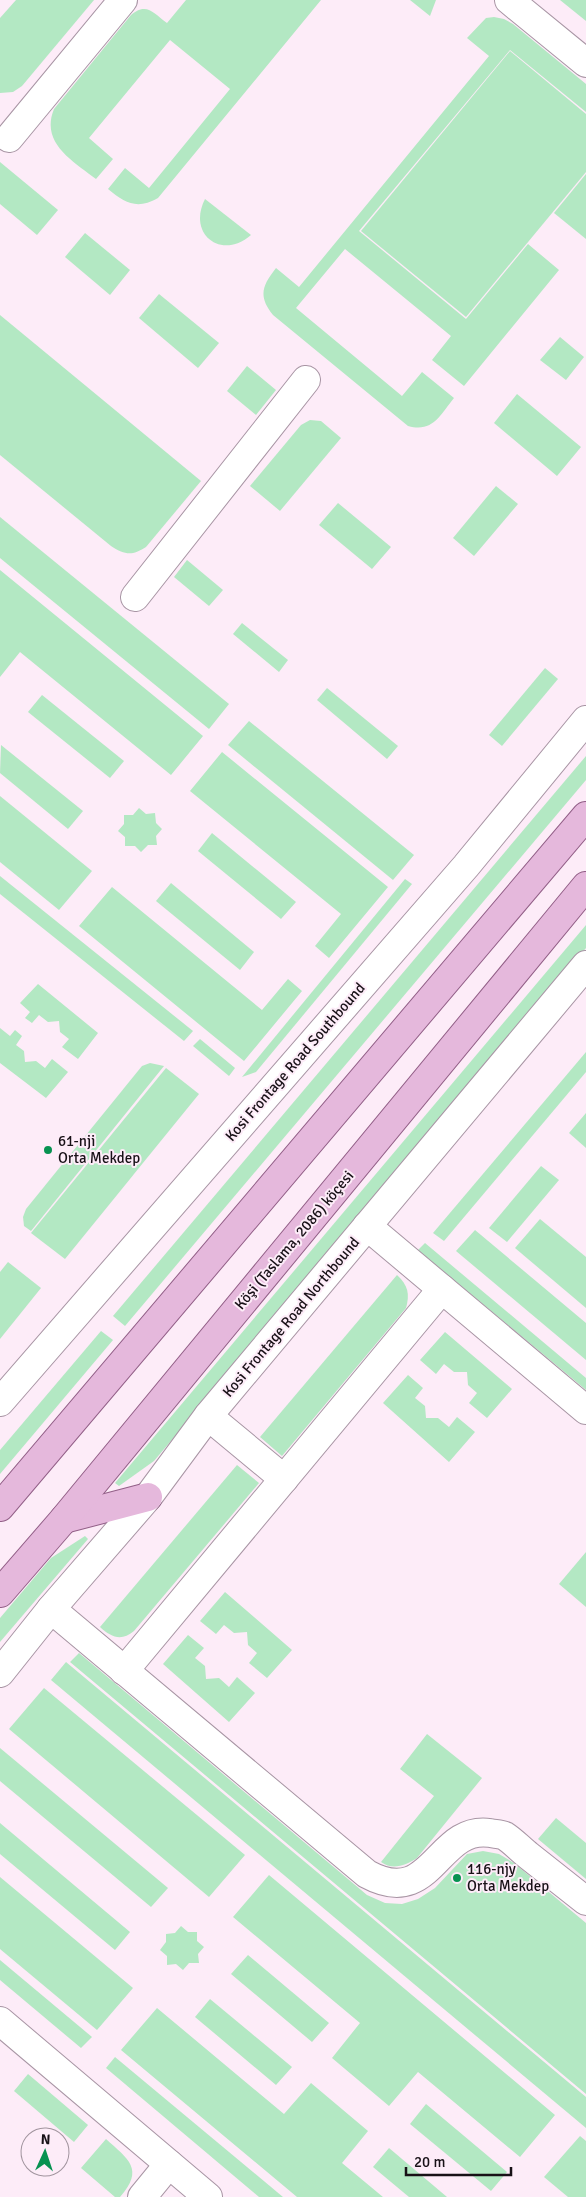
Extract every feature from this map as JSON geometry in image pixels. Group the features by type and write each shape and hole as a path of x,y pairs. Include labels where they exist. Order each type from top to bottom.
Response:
{"main road":[{"path":"0,1507 586,816"},
{"name":"Köşi (Taslama, 2086) köçesi","path":"0,1592 64,1519 586,886"},
{"path":"64,1519 148,1497"}],"street":[{"path":"9,138 123,0"},
{"path":"509,0 586,63"},
{"path":"135,597 306,380"},
{"name":"Kosi Frontage Road Southbound","path":"0,1402 466,866 586,720"},
{"name":"Kosi Frontage Road Northbound","path":"0,1672 148,1497 208,1416 586,966"},
{"path":"368,1226 586,1410"},
{"path":"124,1672 442,1289"},
{"path":"208,1416 284,1479"},
{"path":"51,1610 367,1874 382,1883 401,1884 417,1878 459,1839 480,1832 504,1836 586,1901"},
{"path":"0,2021 208,2197"},
{"path":"142,2197 169,2164"}],"green space":[{"path":"16,0 94,0 22,86 13,92 0,93 0,18"},
{"path":"186,0 321,0 158,198 144,204 132,203 120,198 108,189 125,168 149,188 230,89 170,40 89,138 113,159 96,179 69,158 55,141 51,132 54,109 131,15 141,9 146,9 167,23"},
{"path":"410,0 436,0 430,16"},
{"path":"560,0 586,0 586,21"},
{"path":"486,18 504,19 513,24 586,84 586,112 510,50 359,231 466,319 528,244 559,270 464,386 432,360 451,336 345,249 296,308 402,396 422,372 454,398 435,421 430,425 417,428 408,426 273,315 265,302 264,291 268,280 276,268 299,287 489,56 467,38"},
{"path":"510,51 586,114 586,172 466,317 361,231"},
{"path":"0,162 58,210 37,235 0,204"},
{"path":"586,174 586,239 554,213"},
{"path":"205,199 251,235 240,242 229,245 219,244 210,240 204,233 200,223"},
{"path":"85,233 130,270 110,295 65,257"},
{"path":"159,294 219,343 198,368 139,318"},
{"path":"0,315 201,481 146,547 137,552 125,553 111,546 0,455"},
{"path":"560,337 584,357 566,380 540,360"},
{"path":"247,366 276,390 256,415 227,391"},
{"path":"517,394 581,447 557,476 494,423"},
{"path":"310,420 321,421 341,438 280,511 250,486 301,425"},
{"path":"496,486 518,504 474,556 453,538"},
{"path":"338,503 391,547 372,569 319,525"},
{"path":"0,517 229,704 209,729 0,558"},
{"path":"187,560 223,590 209,606 174,577"},
{"path":"0,570 203,736 171,775 20,652 0,677"},
{"path":"242,623 288,660 279,672 233,634"},
{"path":"545,668 558,679 502,746 489,735"},
{"path":"327,688 398,746 387,759 317,700"},
{"path":"42,695 124,761 110,778 28,712"},
{"path":"249,721 414,855 393,880 228,745"},
{"path":"1,745 83,811 68,829 0,773"},
{"path":"222,752 388,887 329,958 315,946 341,914 190,791"},
{"path":"586,756 586,780 125,1326 113,1316"},
{"path":"0,796 92,871 59,910 0,862"},
{"path":"139,808 146,814 155,813 156,823 162,829 156,836 157,845 148,845 141,852 135,846 125,846 125,837 118,831 124,824 124,815 133,815"},
{"path":"212,833 296,902 281,919 198,851"},
{"path":"0,876 193,1031 184,1041 0,894"},
{"path":"405,879 412,884 256,1072 242,1077"},
{"path":"171,883 254,952 240,970 156,901"},
{"path":"112,887 262,1010 288,979 302,991 244,1061 79,926"},
{"path":"586,925 586,948 154,1461 119,1486 115,1483"},
{"path":"38,984 98,1033 78,1059 62,1047 69,1039 60,1032 59,1021 48,1022 39,1015 32,1023 25,1018 30,1012 20,1003"},
{"path":"0,1028 10,1036 15,1030 22,1036 16,1045 24,1051 25,1062 36,1061 45,1068 52,1059 68,1072 46,1098 0,1063"},
{"path":"200,1039 235,1068 229,1076 193,1046"},
{"path":"586,1052 586,1072 444,1241 433,1233"},
{"path":"150,1063 164,1066 31,1231 24,1226 23,1217 26,1209 142,1066"},
{"path":"166,1068 199,1094 65,1259 31,1233"},
{"path":"586,1113 586,1148 569,1133"},
{"path":"541,1166 559,1180 507,1242 489,1228"},
{"path":"540,1219 586,1257 586,1308 515,1248"},
{"path":"475,1230 586,1323 586,1360 456,1251"},
{"path":"425,1243 586,1378 586,1390 418,1250"},
{"path":"8,1262 41,1288 0,1339 0,1272"},
{"path":"397,1275 404,1282 407,1290 406,1308 282,1456 260,1437"},
{"path":"101,1331 113,1340 0,1474 0,1450"},
{"path":"445,1332 512,1389 487,1418 469,1403 477,1393 468,1385 467,1372 454,1372 444,1364 436,1374 420,1360"},
{"path":"408,1375 423,1388 415,1398 425,1406 426,1418 438,1418 449,1427 457,1417 475,1432 449,1462 383,1403"},
{"path":"237,1465 259,1483 134,1631 125,1636 116,1637 100,1627"},
{"path":"85,1536 88,1539 0,1642 0,1618 51,1558"},
{"path":"586,1552 586,1607 559,1584"},
{"path":"225,1592 292,1650 267,1678 249,1663 257,1653 248,1645 247,1632 234,1633 224,1625 216,1634 200,1621"},
{"path":"188,1635 204,1648 195,1658 205,1666 206,1679 219,1678 229,1687 237,1677 255,1693 229,1722 163,1664"},
{"path":"79,1653 367,1895 385,1903 402,1904 418,1899 435,1888 467,1854 483,1851 499,1854 514,1863 586,1923 586,2094 70,1662"},
{"path":"66,1662 586,2097 586,2128 51,1680"},
{"path":"44,1688 245,1855 209,1897 9,1729"},
{"path":"427,1734 482,1778 417,1858 404,1865 395,1867 386,1865 381,1862 434,1796 400,1769"},
{"path":"0,1748 168,1888 151,1907 0,1781"},
{"path":"556,1818 586,1843 586,1879 538,1839"},
{"path":"0,1823 130,1932 115,1950 0,1854"},
{"path":"269,1875 555,2115 520,2157 418,2072 389,2106 332,2058 360,2023 233,1917"},
{"path":"0,1877 133,1988 97,2030 0,1949"},
{"path":"181,1926 188,1932 197,1932 197,1941 204,1947 198,1954 199,1963 189,1963 183,1970 176,1964 167,1965 167,1956 160,1950 166,1942 166,1934 175,1933"},
{"path":"248,1955 329,2023 312,2042 231,1974"},
{"path":"0,1960 92,2037 81,2048 0,1980"},
{"path":"210,1999 292,2067 276,2085 195,2017"},
{"path":"157,2008 284,2114 311,2083 368,2131 342,2163 383,2197 297,2197 121,2050"},
{"path":"115,2057 283,2197 259,2197 106,2068"},
{"path":"28,2074 88,2125 74,2142 70,2139 70,2127 56,2127 14,2091"},
{"path":"426,2104 507,2172 491,2191 410,2124"},
{"path":"580,2136 586,2141 586,2197 568,2197 544,2177"},
{"path":"106,2139 131,2165 131,2179 120,2197 115,2197 81,2168"},
{"path":"389,2148 447,2197 409,2197 373,2167"}],"place":[{"name":"61-nji Orta Mekdep","path":"48,1150"},
{"name":"116-njy Orta Mekdep","path":"457,1878"}]}
